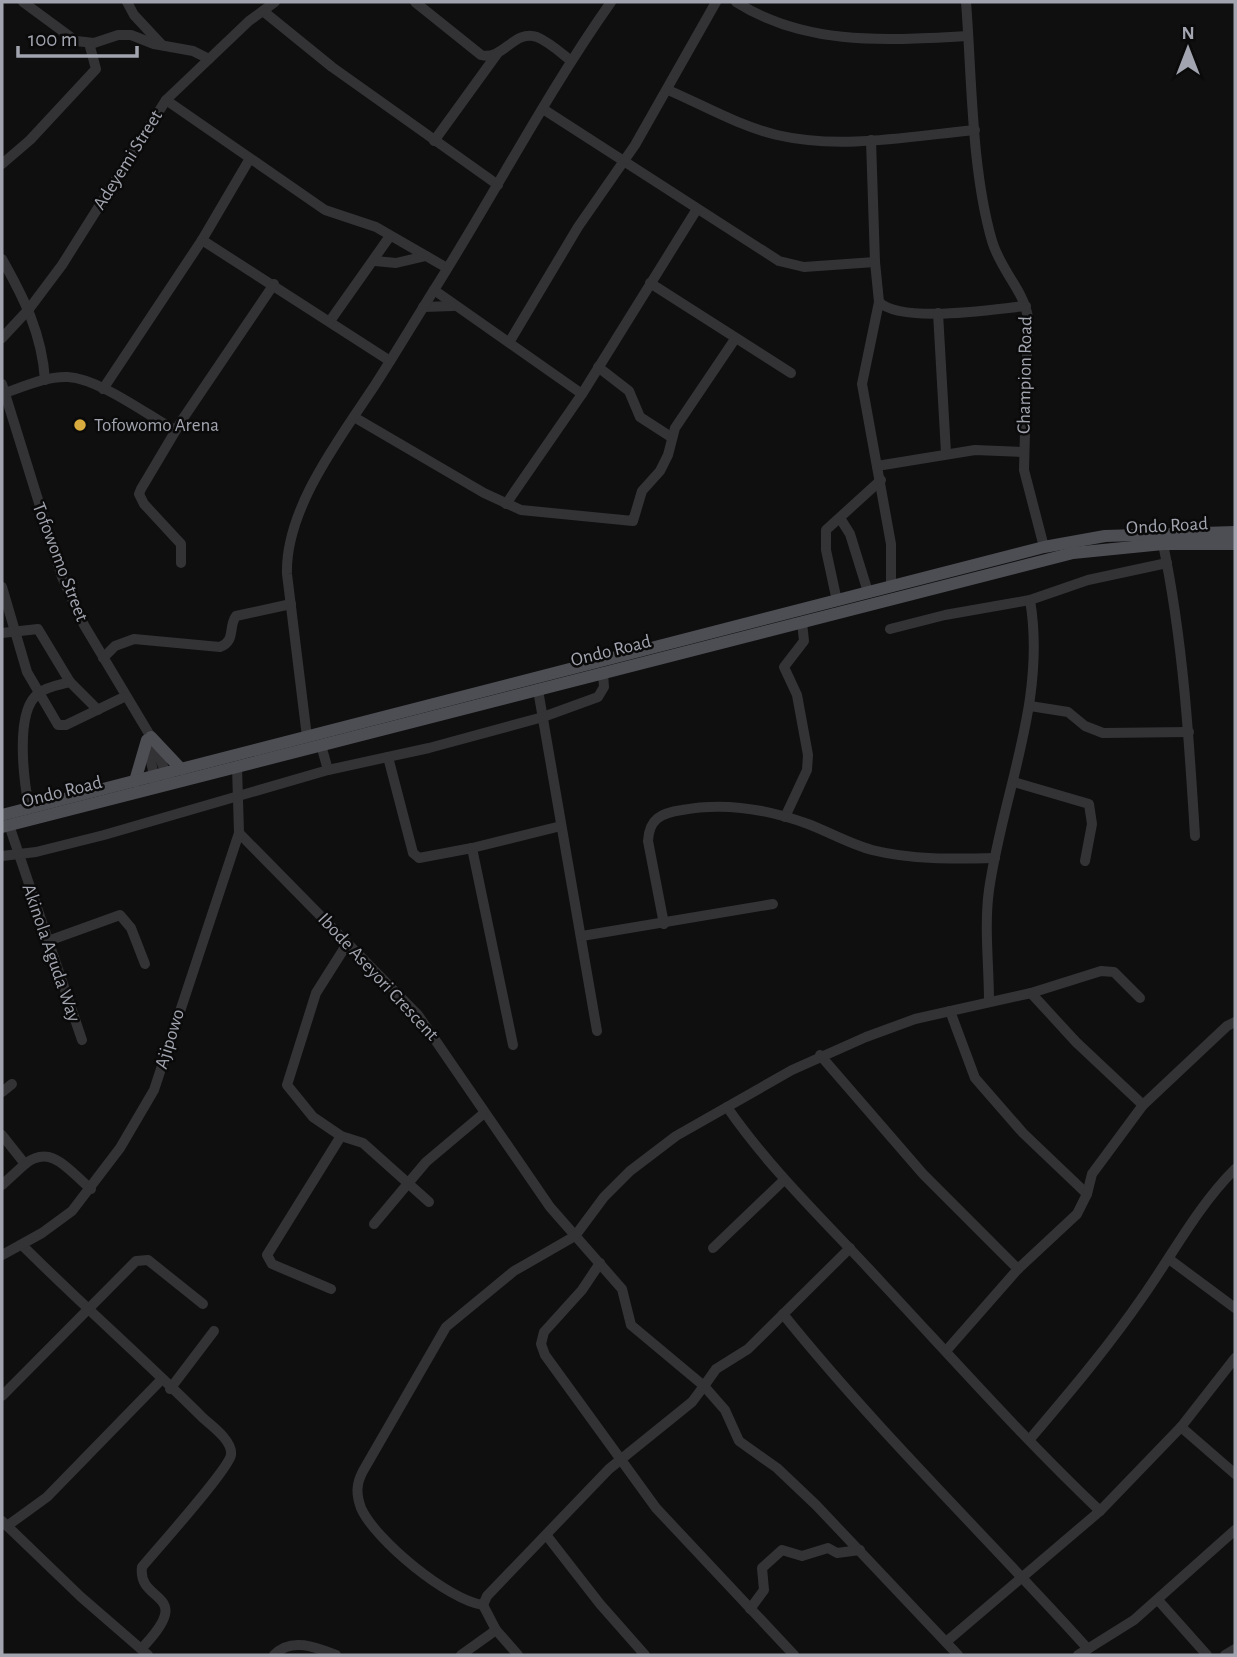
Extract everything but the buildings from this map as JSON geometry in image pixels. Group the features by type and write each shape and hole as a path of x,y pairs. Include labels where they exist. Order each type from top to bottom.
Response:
{"main road":[{"name":"Ondo Road","path":"4,822 29,808 135,781 237,767 603,673 837,601 1044,547 1105,536 1180,531 1235,532"},
{"name":"Ondo Road","path":"4,822 162,779 181,768 706,640 802,622 1073,553 1163,544 1235,544"},
{"path":"135,781 148,735 181,768"}],"street":[{"path":"23,2 76,41 89,43 118,34 131,35 161,45 180,47 209,59"},
{"path":"127,2 134,15 161,45"},
{"name":"Adeyemi Street","path":"2,338 29,309 61,265 166,100 274,2"},
{"path":"415,2 481,55 489,57 497,54 527,36 550,44 570,60"},
{"path":"307,737 287,550 303,504 498,185 570,60 611,2"},
{"path":"510,341 578,227 635,145 716,2"},
{"path":"736,2 770,20 827,36 900,40 968,36"},
{"name":"Champion Road","path":"966,2 975,130 992,241 1002,270 1026,306 1028,358 1024,452 1028,489 1044,547"},
{"path":"263,11 332,67 498,185"},
{"path":"2,164 30,140 96,69 89,43"},
{"path":"434,141 497,54"},
{"path":"668,90 778,135 832,141 975,130"},
{"path":"166,100 249,160 325,210 346,215 447,268"},
{"path":"543,109 697,209 790,265 875,262"},
{"path":"871,140 879,302 862,384 891,544 891,586"},
{"path":"103,389 202,240 249,160"},
{"path":"506,504 582,394 697,209"},
{"path":"330,321 375,261 390,236"},
{"path":"202,240 390,361"},
{"path":"375,261 396,263 426,256"},
{"path":"2,259 29,309 43,354 45,380"},
{"path":"650,283 792,373"},
{"path":"181,563 181,544 144,504 139,494 176,430 274,285"},
{"path":"434,290 453,306 475,316 582,394"},
{"path":"879,302 896,311 938,313 1026,306"},
{"path":"423,307 453,306"},
{"path":"938,313 946,453"},
{"path":"354,417 521,510 633,521 642,491 660,471 668,456 671,437 692,401 735,339"},
{"path":"598,368 629,391 640,417 671,437"},
{"path":"3,388 72,377 103,389 176,430"},
{"name":"Tofowomo Street","path":"3,388 62,577 84,625 148,735 162,779"},
{"path":"877,466 975,450 1024,452"},
{"path":"837,601 826,530 881,480"},
{"path":"839,518 850,534 868,593"},
{"path":"1163,544 1189,732 1195,836"},
{"path":"890,629 945,615 1030,600 1088,580 1167,564"},
{"path":"2,587 7,632 37,693 58,725 66,725 126,696"},
{"path":"989,1002 987,912 995,858 1030,706 1035,663 1030,600"},
{"path":"103,658 115,646 134,639 220,647 228,645 236,616 291,604"},
{"path":"785,817 807,770 807,742 797,695 784,667 790,655 804,640 802,622"},
{"path":"7,632 32,628 41,632 70,682 98,710"},
{"path":"2,856 104,835 328,770 543,717 598,696 604,687 603,673"},
{"path":"29,808 24,782 24,722 27,706 37,693 70,682"},
{"path":"538,690 597,1031"},
{"path":"1030,706 1068,712 1085,726 1103,733 1189,732"},
{"path":"320,745 328,770"},
{"path":"388,757 415,856 472,848 561,826"},
{"name":"Ajipowo","path":"2,1255 22,1245 72,1210 91,1189 154,1090 239,833 237,767"},
{"path":"1014,782 1089,804 1092,824 1084,861"},
{"path":"664,924 648,841 652,821 659,815 705,806 747,808 785,817 869,849 928,858 995,858"},
{"name":"Akinola Aguda Way","path":"4,822 82,1040"},
{"name":"Ibode Aseyori Crescent","path":"239,833 428,1027 483,1114 550,1207 622,1289 631,1325 704,1386 725,1410 739,1441 777,1468 860,1550 958,1655"},
{"path":"472,848 513,1045"},
{"path":"582,936 773,904"},
{"path":"48,941 120,915 131,928 145,964"},
{"path":"347,944 316,993 287,1082 289,1089 313,1117 341,1136 363,1143 429,1202"},
{"path":"518,1655 496,1630 483,1605 450,1594 385,1539 362,1508 357,1482 446,1327 514,1271 575,1236 604,1197 638,1165 676,1136 820,1055 915,1019 1031,993 1109,971 1118,975 1140,998"},
{"path":"1031,993 1076,1042 1143,1105"},
{"path":"950,1011 975,1079 1023,1133 1087,1194"},
{"path":"946,1351 1018,1269 1077,1214 1087,1194 1092,1174 1143,1105 1219,1032 1235,1022"},
{"path":"836,1073 837,1049"},
{"path":"820,1055 923,1174 1018,1269"},
{"path":"2,1091 12,1084"},
{"path":"727,1107 784,1180 1100,1511"},
{"path":"374,1224 407,1181 483,1114"},
{"path":"2,1135 24,1164"},
{"path":"331,1289 272,1264 267,1255 341,1136"},
{"path":"2,1185 36,1156 49,1156 91,1189"},
{"path":"1030,1439 1096,1361 1169,1259 1199,1209 1235,1169"},
{"path":"713,1248 784,1180"},
{"path":"22,1245 88,1312 228,1442 231,1457 142,1567 144,1581 165,1602 166,1609 161,1626 144,1652 81,1597 5,1523 47,1497 161,1380"},
{"path":"483,1605 487,1596 620,1459 692,1402 716,1369 748,1349 850,1248"},
{"path":"2,1396 136,1261 144,1259 181,1283 203,1304"},
{"path":"1169,1259 1235,1308"},
{"path":"600,1263 582,1290 544,1332 541,1344 545,1355 656,1508 794,1655"},
{"path":"783,1314 832,1375 916,1467 1023,1575 1088,1649"},
{"path":"170,1389 214,1331"},
{"path":"946,1642 1100,1511 1181,1427 1235,1358"},
{"path":"1181,1427 1235,1474"},
{"path":"1078,1655 1158,1600 1235,1530"},
{"path":"547,1536 644,1655"},
{"path":"750,1609 764,1590 762,1567 782,1550 802,1556 828,1548 837,1553 860,1550"},
{"path":"1158,1600 1207,1655"},
{"path":"461,1655 496,1630"},
{"path":"274,1655 286,1644 315,1647 336,1655"},
{"path":"1225,1655 1235,1648"}],"place":[{"name":"Tofowomo Arena","path":"80,425"}]}
